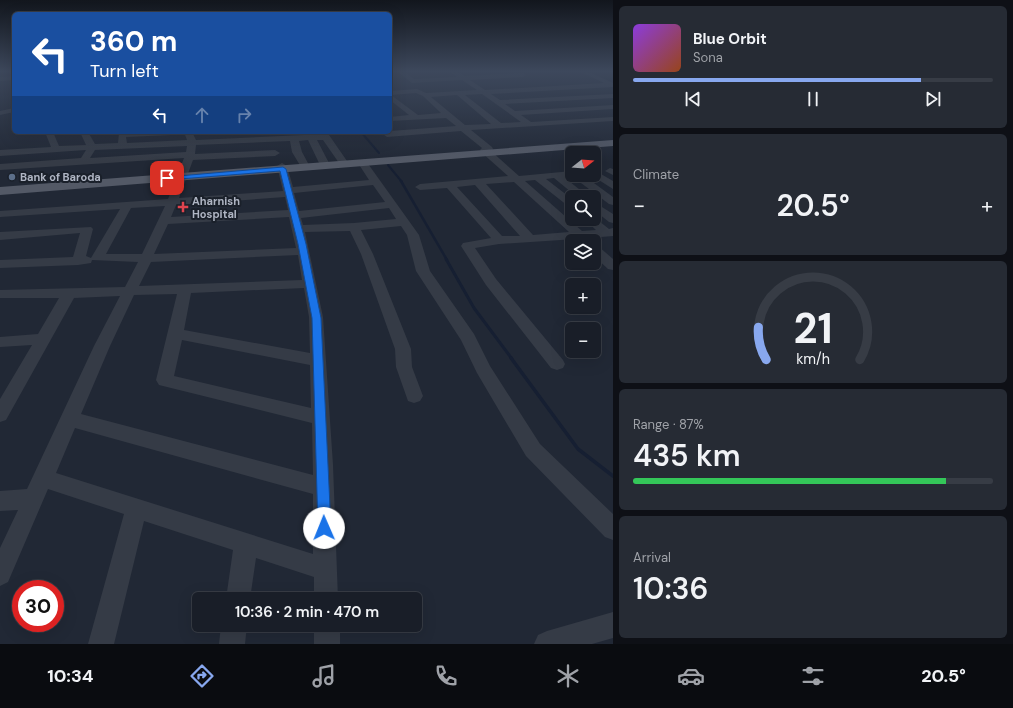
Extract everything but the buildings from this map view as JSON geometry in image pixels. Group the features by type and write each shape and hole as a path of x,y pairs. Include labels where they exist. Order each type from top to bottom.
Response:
{"main road":[{"path":"280,163 304,165 487,150 613,142"},
{"path":"0,191 182,176 280,163 363,162 385,159"},
{"path":"0,187 182,176"}],"street":[{"path":"396,102 416,118"},
{"path":"433,102 579,234"},
{"path":"469,102 499,126"},
{"path":"498,102 529,124"},
{"path":"573,102 594,114 609,119"},
{"path":"510,110 612,102"},
{"path":"510,110 613,107"},
{"path":"0,113 12,110"},
{"path":"521,118 613,113"},
{"path":"392,119 449,115"},
{"path":"392,134 609,119"},
{"path":"50,134 56,150"},
{"path":"85,134 92,147"},
{"path":"120,134 123,145"},
{"path":"0,574 102,346 164,221 189,156 192,142 189,134"},
{"path":"226,134 234,141"},
{"path":"257,134 263,139"},
{"path":"311,137 324,163"},
{"path":"0,153 123,145 326,137 342,161"},
{"path":"294,138 297,152 304,165"},
{"path":"84,161 92,147"},
{"path":"0,167 189,156 280,163 296,219 316,318 324,487 326,592"},
{"path":"363,162 375,182 413,236 423,270 445,306 468,338 483,369 533,450 613,529"},
{"path":"601,172 612,171"},
{"path":"420,187 565,174"},
{"path":"556,175 575,190"},
{"path":"537,176 565,198"},
{"path":"601,177 613,186"},
{"path":"0,214 289,192 375,182"},
{"path":"478,182 530,239"},
{"path":"586,182 613,202"},
{"path":"449,184 499,240"},
{"path":"97,258 128,204"},
{"path":"164,221 296,219 391,205"},
{"path":"601,211 613,220"},
{"path":"296,219 354,227 403,222"},
{"path":"598,226 609,235"},
{"path":"0,236 115,227"},
{"path":"354,227 403,349 404,367 414,396"},
{"path":"78,261 87,229"},
{"path":"558,364 490,282 467,246 499,240 565,238"},
{"path":"0,264 78,261 97,258 146,258 303,251"},
{"path":"601,255 613,266"},
{"path":"0,294 69,294 310,284"},
{"path":"185,289 165,380 321,418"},
{"path":"0,415 69,294"},
{"path":"176,334 318,361"},
{"path":"0,342 43,339"},
{"path":"70,419 324,487"},
{"path":"43,478 325,568"},
{"path":"0,500 34,499"},
{"path":"101,644 136,508"},
{"path":"239,592 246,543"},
{"path":"547,644 613,625"},
{"path":"232,644 233,632"},
{"path":"326,632 327,644"}],"waterway":[{"path":"363,134 379,153"},
{"path":"388,165 402,182"},
{"path":"401,181 447,260"},
{"path":"446,259 474,308 512,359"},
{"path":"511,358 578,449 613,476"}],"place":[{"name":"Bank of Baroda","path":"12,177"},
{"name":"Aharnish Hospital","path":"183,207"}],"route":[{"path":"167,178 283,169 302,244 316,318 323,465 324,528"}]}
